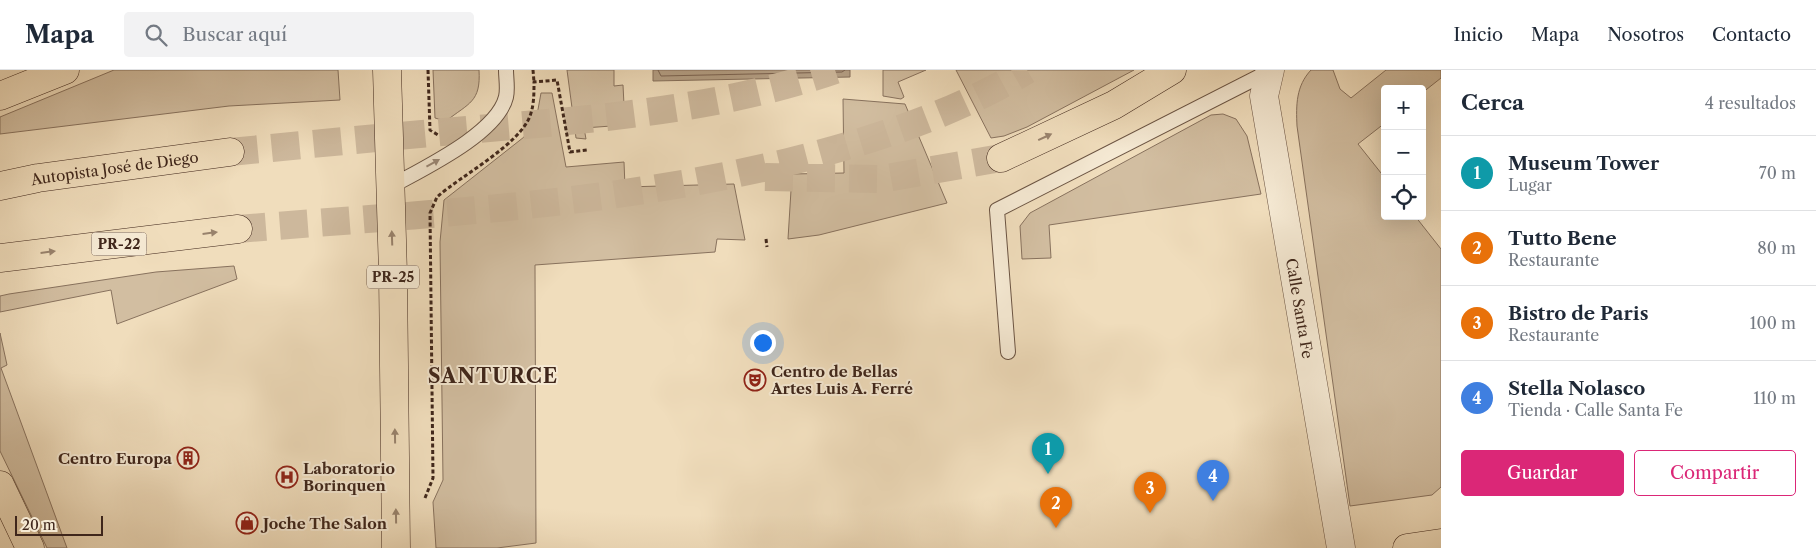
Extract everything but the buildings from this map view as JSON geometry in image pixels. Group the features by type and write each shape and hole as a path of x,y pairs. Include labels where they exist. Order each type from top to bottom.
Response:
{"main road":[{"path":"0,96 64,70"},
{"name":"PR-25","path":"386,70 390,187 396,548"},
{"path":"1001,158 1114,105 1172,70"},
{"name":"Autopista José de Diego","path":"0,186 38,178 230,152"},
{"name":"PR-22","path":"0,258 238,230"},
{"path":"0,485 30,548"},
{"path":"1407,548 1441,543"}],"street":[{"name":"Calle Santa Fe","path":"1269,71 1264,96 1341,548"}],"lane":[{"path":"390,187 454,152 496,117 506,97 506,70"},
{"path":"1008,352 997,210 1269,71"}],"path":[{"path":"428,70 430,130 437,132 455,182"},
{"path":"423,503 433,478 430,213 437,197 518,136 530,117 534,98 533,70"},
{"path":"534,82 557,80 570,152 587,150"},
{"path":"766,239 767,247"}],"shaded area":[{"path":"114,70 338,70 340,100 229,106 0,134 0,117"},
{"path":"433,70 479,70 476,95 472,101 446,121 435,118"},
{"path":"567,70 614,70 614,86 623,85 625,125 584,128 586,139 576,138"},
{"path":"883,70 926,70 898,82 904,97 901,99 883,96"},
{"path":"956,70 1134,70 1027,127 1004,136 991,138"},
{"path":"1311,70 1333,70 1340,89 1351,98 1386,70 1441,70 1441,78 1426,90 1426,85 1381,85 1381,126 1358,144 1381,173 1381,220 1418,220 1441,249 1441,487 1432,495 1350,506 1297,126 1298,96 1306,76"},
{"path":"541,93 552,93 566,167 624,162 625,187 734,184 745,240 717,239 715,252 535,265 536,543 497,548 436,548 433,502 443,480 440,242 444,200 524,137 537,115"},
{"path":"843,99 905,104 947,203 819,235 788,239 792,174 844,173"},
{"path":"1223,114 1236,119 1247,136 1261,194 1049,225 1051,258 1022,259 1020,226 1030,213 1211,115"},
{"path":"234,266 237,279 117,324 111,290 0,312 0,296 9,294 156,272"},
{"path":"0,333 7,365 1,368 67,548 47,548 0,451"}],"water":[{"path":"653,70 850,70 850,77 653,81"}],"tunnel":[{"path":"230,152 568,121 659,110 748,94 835,70"},
{"path":"238,229 445,213 583,199 720,177 788,162 881,136 970,100 1027,70"},
{"path":"765,177 881,179 1001,158"}],"place":[{"name":"Centro de Bellas Artes Luis A. Ferré","path":"755,380"},
{"name":"Centro Europa","path":"188,458"},
{"name":"Museum Tower","path":"1048,474"},
{"name":"Laboratorio Borinquen","path":"287,477"},
{"name":"Stella Nolasco","path":"1213,501"},
{"name":"Bistro de Paris","path":"1150,513"},
{"name":"Joche The Salon","path":"247,523"},
{"name":"Tutto Bene","path":"1056,528"}],"district":[{"name":"SANTURCE","path":"493,376"}]}
